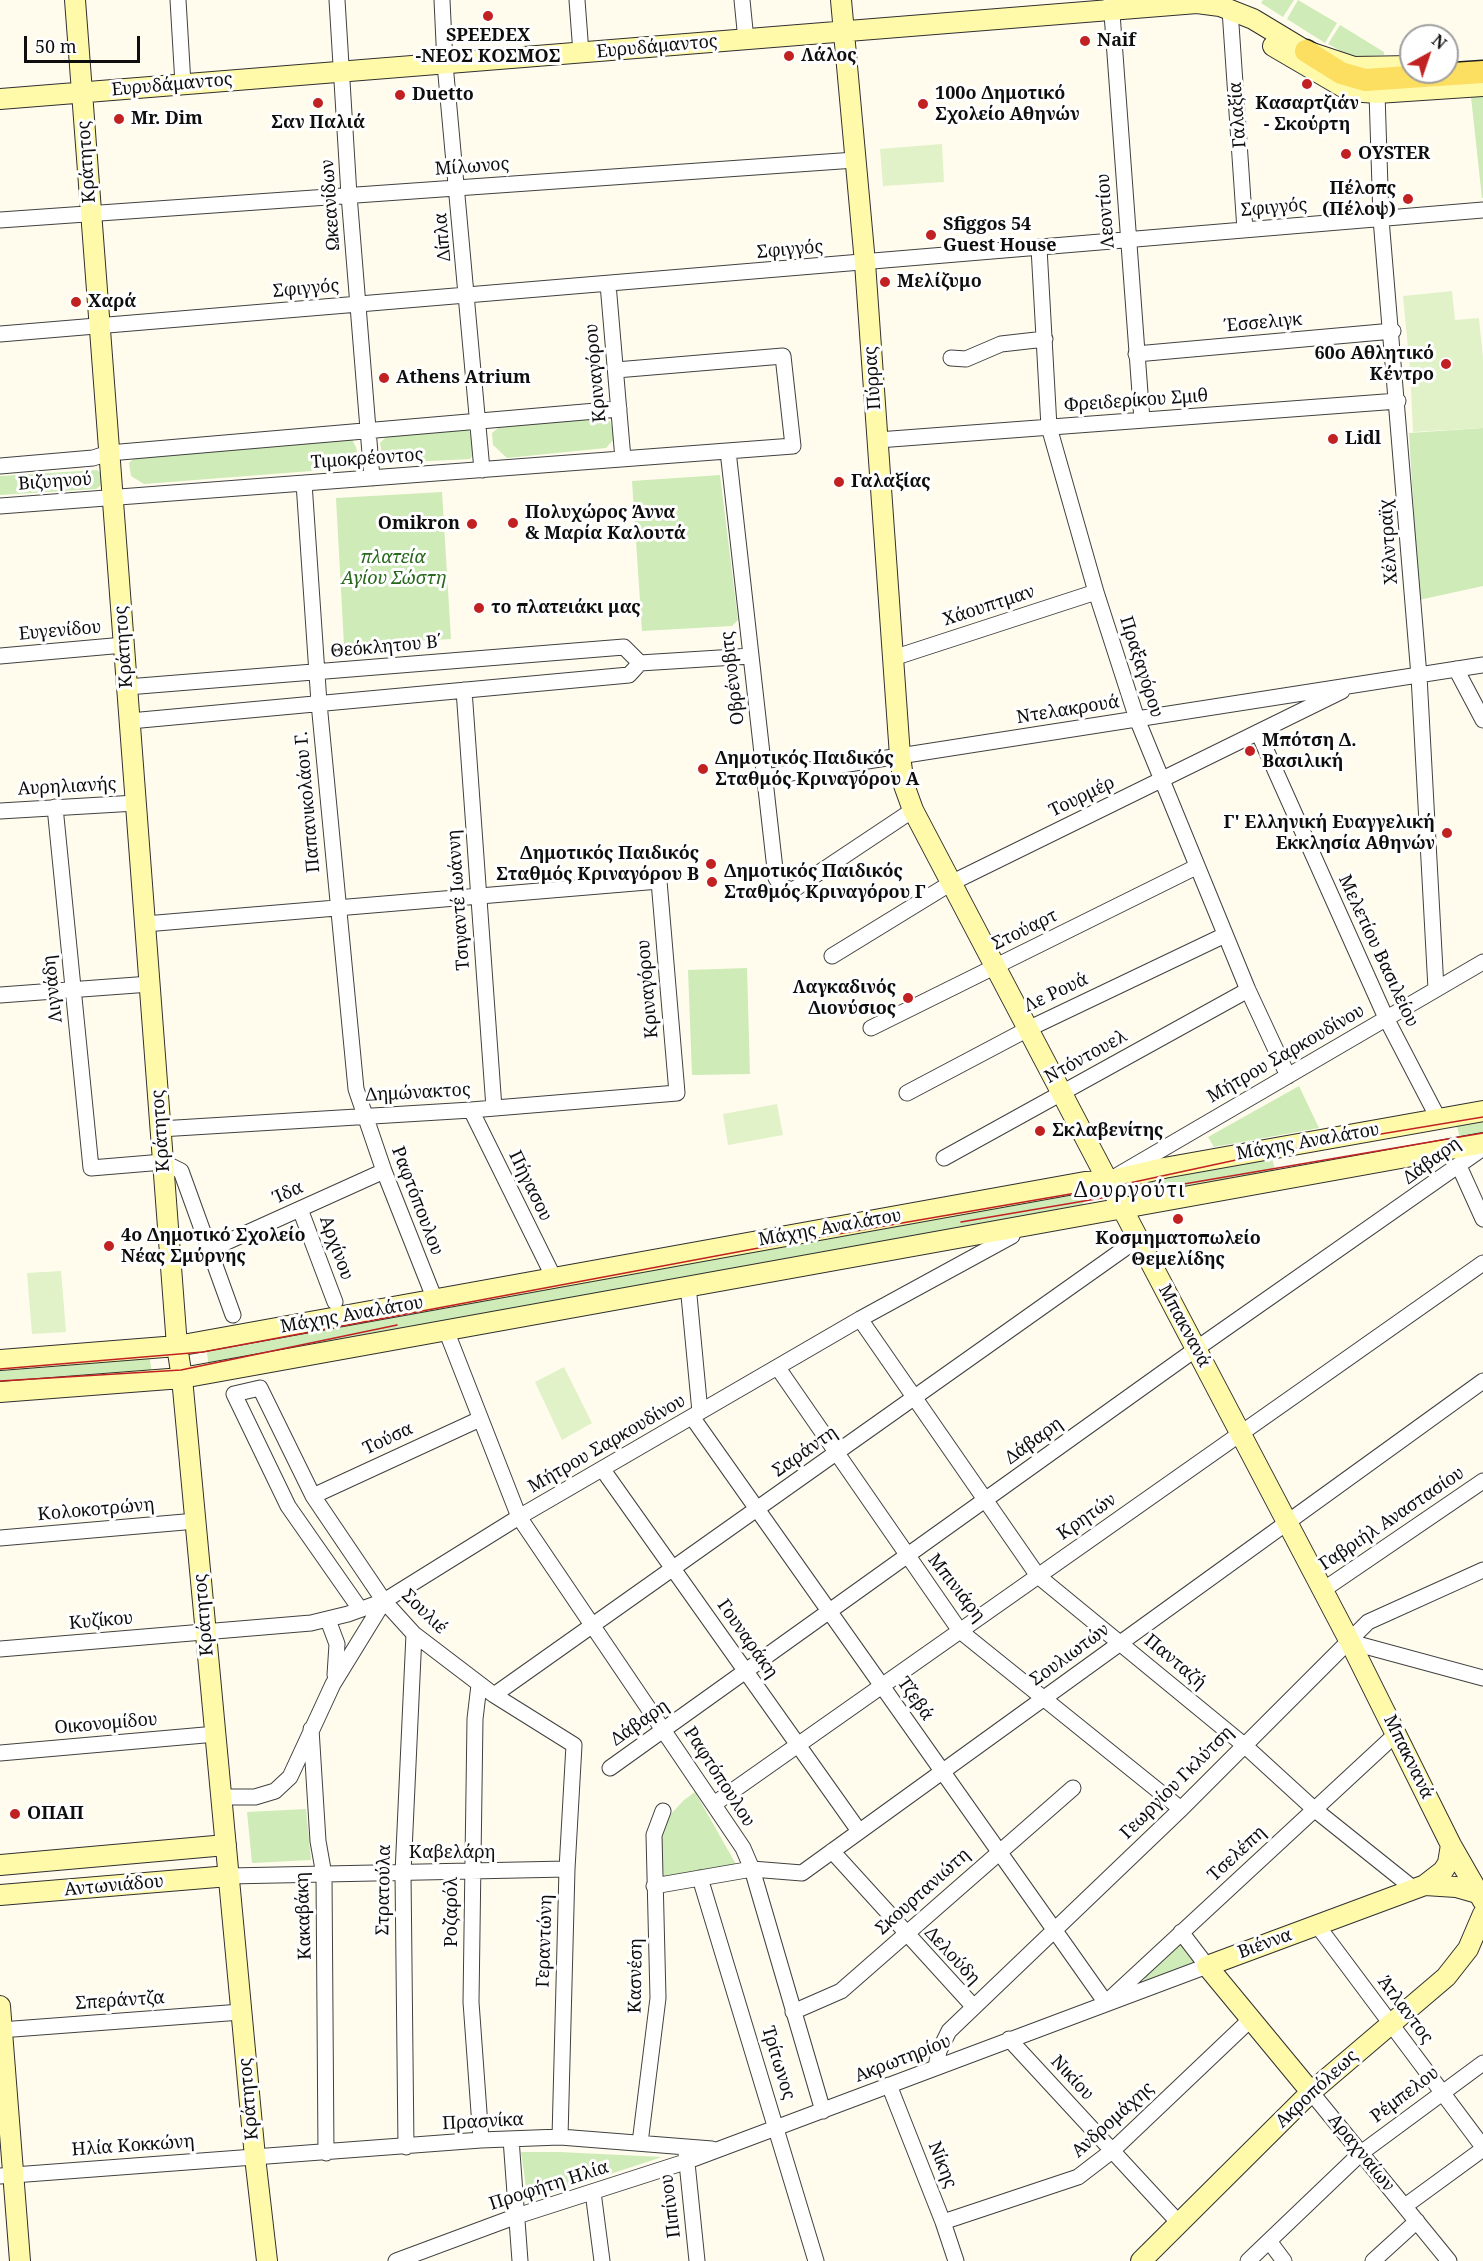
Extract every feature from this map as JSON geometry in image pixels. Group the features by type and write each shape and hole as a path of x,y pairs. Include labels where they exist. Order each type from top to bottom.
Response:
{"main road":[{"path":"1306,51 1341,73 1365,80 1483,72"}],"street":[{"name":"Κράτητος","path":"75,0 177,1346 182,1378 255,2157 267,2261"},
{"path":"178,0 183,84"},
{"name":"Ωκεανίδων","path":"337,0 349,195 372,478"},
{"name":"Δίπλα","path":"442,0 445,64 468,296 482,470"},
{"path":"577,0 581,53"},
{"path":"742,0 746,40"},
{"name":"Πύρρας","path":"841,0 865,263 900,756"},
{"name":"Ευρυδάμαντος","path":"0,99 844,32 1112,5 1197,3 1230,5 1306,51 1353,67 1399,66"},
{"name":"Λεοντίου","path":"1112,5 1127,241 1142,420"},
{"path":"1230,5 1247,30 1331,82 1350,91 1377,93 1483,86"},
{"name":"Γαλαξία","path":"1230,5 1245,230"},
{"path":"1459,64 1483,63"},
{"name":"Χέλντραϊχ","path":"1377,93 1381,219 1393,331 1419,676 1436,989"},
{"name":"Μίλωνος","path":"0,220 855,160"},
{"name":"Σφιγγός","path":"0,334 1483,210"},
{"name":"Πραξαγόρου","path":"1039,248 1049,427 1096,592 1137,719 1196,867 1287,1076"},
{"name":"Κριναγόρου","path":"608,284 623,459"},
{"name":"Έσσελιγκ","path":"1136,354 1393,331"},
{"path":"951,358 966,359 1001,344 1045,339"},
{"path":"616,370 783,356 793,446 623,459"},
{"name":"Φρειδερίκου Σμιθ","path":"878,440 1398,401"},
{"name":"Τιμοκρέοντος","path":"110,453 619,409"},
{"name":"Οβρένοβιτς","path":"728,451 776,878 782,887 793,890 913,810"},
{"name":"Βιζυηνού","path":"0,466 93,458 110,453"},
{"name":"Τιμοκρέοντος","path":"113,498 623,459"},
{"name":"Παπανικολάου Γ.","path":"304,483 319,704 337,908 356,1089 364,1116"},
{"name":"Βιζυηνού","path":"0,506 113,498"},
{"name":"Χάουπτμαν","path":"893,658 1096,592"},
{"name":"Ευγενίδου","path":"0,656 124,645"},
{"name":"Θεόκλητου Β΄","path":"127,687 624,647 640,663"},
{"path":"130,721 629,675 640,663 751,656"},
{"name":"Ντελακρουά","path":"765,777 1483,665"},
{"path":"1456,669 1483,720"},
{"name":"Τουρμέρ","path":"832,956 951,883 1356,685"},
{"name":"Τσιγαντέ Ιωάννη","path":"464,690 494,1108"},
{"name":"Μελετίου Βασιλείου","path":"1258,732 1386,1018 1438,1118"},
{"name":"Μπακνανά","path":"900,756 904,785 913,810 1350,1641 1451,1845 1480,1897"},
{"name":"Αυρηλιανής","path":"0,811 136,803"},
{"name":"Λιγνάδη","path":"55,807 91,1168 163,1162"},
{"name":"Στούαρτ","path":"872,1028 1196,867"},
{"name":"Κριναγόρου","path":"479,896 659,881 677,1093"},
{"path":"145,924 479,896"},
{"name":"Λε Ρουά","path":"907,1093 1028,1029 1225,935"},
{"name":"Μήτρου Σαρκουδίνου","path":"1108,1181 1483,962"},
{"path":"0,995 150,984"},
{"name":"Ντόντουελ","path":"944,1158 1248,990"},
{"name":"Δημώνακτος","path":"160,1129 471,1110 677,1093"},
{"name":"Πήγασου","path":"471,1110 554,1278"},
{"name":"Μάχης Αναλάτου","path":"0,1360 177,1346 1085,1182 1108,1181 1164,1168 1483,1111"},
{"name":"Ραφτόπουλου","path":"364,1116 435,1300"},
{"name":"Μάχης Αναλάτου","path":"0,1392 182,1378 1095,1211 1122,1209 1483,1143"},
{"name":"Δάβαρη","path":"610,1768 1196,1348 1483,1148"},
{"path":"163,1162 181,1171 233,1315"},
{"path":"1459,1166 1483,1219"},
{"name":"Ίδα","path":"209,1250 384,1171"},
{"name":"Αρχίνου","path":"300,1209 335,1302"},
{"name":"Μήτρου Σαρκουδίνου","path":"206,1632 328,1620 384,1601 519,1517 860,1319 1012,1236"},
{"name":"Σαράντη","path":"494,1695 1138,1239"},
{"name":"Κρητών","path":"714,1804 1483,1263"},
{"path":"687,1285 696,1415"},
{"name":"Πανταζή","path":"860,1319 1038,1575 1244,1745 1314,1809 1419,1887"},
{"name":"Ραφτόπουλου","path":"446,1330 519,1517 592,1627 665,1730 742,1848 752,1869 792,2012 823,2111"},
{"name":"Μπινιάρη","path":"778,1368 960,1631 1045,1697 1181,1809"},
{"name":"Σουλιωτών","path":"654,1886 752,1869 802,1873 1483,1382"},
{"name":"Σουλιέ","path":"360,1609 293,1514 234,1394 260,1388 313,1496 384,1601 414,1634 478,1685 574,1745"},
{"name":"Τζεβά","path":"696,1415 756,1509 1106,2003"},
{"name":"Τούσα","path":"313,1496 480,1419"},
{"path":"271,1472 294,1461"},
{"name":"Γουναράκη","path":"603,1470 859,1831"},
{"name":"Γαβριήλ Αναστασίου","path":"1323,1590 1483,1481"},
{"name":"Κολοκοτρώνη","path":"0,1538 196,1521"},
{"name":"Γεωργίου Γκλύτση","path":"936,2067 943,2041 973,2006 1181,1809 1368,1622 1483,1570"},
{"name":"Κακαβάκη","path":"326,2153 324,1875 318,1841 311,1730 333,1684 384,1601"},
{"name":"Κακαβάκη","path":"328,1620 334,1634 338,1658 333,1684"},
{"name":"Κυζίκου","path":"0,1649 206,1632"},
{"name":"Στρατούλα","path":"406,2147 403,1873 414,1634"},
{"path":"1350,1641 1483,1678"},
{"name":"Ροζαρόλ","path":"478,1685 475,1719 471,2002 481,2140"},
{"path":"221,1797 255,1797 275,1791 290,1777 311,1730"},
{"name":"Οικονομίδου","path":"0,1754 216,1734"},
{"name":"Τσελέπη","path":"1106,2003 1396,1734"},
{"name":"Γεραντώνη","path":"560,2138 567,1869 574,1745"},
{"name":"Σκουρτανιώτη","path":"792,2012 841,1991 998,1851 1073,1788"},
{"name":"Κασνέση","path":"640,2143 658,1998 654,1835 663,1811"},
{"name":"Αντωνιάδου","path":"0,1865 226,1845"},
{"name":"Βιέννα","path":"1106,2003 1419,1887 1443,1871 1448,1863 1451,1845"},
{"name":"Δελούδη","path":"832,1851 905,1934 973,2006"},
{"name":"Καβελάρη","path":"229,1876 472,1873 567,1869"},
{"name":"Αντωνιάδου","path":"0,1895 229,1876"},
{"name":"Τρίτωνος","path":"700,1878 777,2126 816,2261"},
{"name":"Βιέννα","path":"1419,1887 1456,1887 1480,1897"},
{"name":"Ακροπόλεως","path":"1141,2261 1311,2092 1460,1964 1483,1914"},
{"name":"Άτλαντος","path":"1317,1925 1483,2148"},
{"name":"Αραχναίων","path":"1181,1932 1449,2261"},
{"name":"Ακρωτηρίου","path":"714,2149 823,2111 1106,2003"},
{"path":"0,2006 7,2175 20,2261"},
{"name":"Σπεράντζα","path":"1,2030 242,2012"},
{"name":"Ανδρομάχης","path":"943,2222 1078,2177 1112,2151 1251,2019"},
{"name":"Νικίου","path":"1009,2039 1179,2223"},
{"name":"Ρέμπελου","path":"1248,2261 1361,2153 1483,2063"},
{"name":"Νίκης","path":"889,2085 956,2261"},
{"name":"Πρασνίκα","path":"255,2157 481,2140 560,2138 640,2143 686,2155 714,2149"},
{"path":"511,2139 520,2261"},
{"path":"1405,2206 1483,2148"},
{"name":"Προφήτη Ηλία","path":"396,2261 517,2216 593,2192 686,2155"},
{"name":"Πιπίνου","path":"686,2155 697,2261"},
{"name":"Ηλία Κοκκώνη","path":"7,2175 255,2157"},
{"path":"593,2192 602,2261"},
{"path":"1373,2261 1417,2221"},
{"path":"1269,2241 1284,2261"}],"green space":[{"path":"1263,0 1294,0 1283,17 1261,3"},
{"path":"1298,0 1337,23 1325,43 1287,19"},
{"path":"1340,25 1384,52 1384,55 1352,57 1328,44"},
{"path":"1483,96 1483,198 1482,198 1471,97"},
{"path":"942,144 944,182 883,186 880,149"},
{"name":"60ο Αθλητικό Κέντρο","path":"1452,291 1455,320 1479,318 1483,358 1483,428 1413,432 1403,296"},
{"path":"596,418 610,421 615,438 606,448 507,458 493,445 492,433 502,425"},
{"path":"1483,428 1483,586 1419,600 1409,433"},
{"path":"468,430 476,438 477,449 470,459 390,463 382,454 380,443 388,435"},
{"path":"351,438 356,447 358,460 350,468 144,484 131,476 129,463 139,453"},
{"path":"97,470 103,475 104,483 96,489 0,495 0,476"},
{"path":"720,475 738,620 732,626 642,631 632,481"},
{"name":"πλατεία Αγίου Σώστη","path":"442,492 451,639 344,645 336,498"},
{"path":"747,968 750,1074 692,1075 688,970"},
{"path":"1299,1086 1319,1128 1214,1147 1208,1137"},
{"path":"777,1104 783,1135 728,1145 723,1114"},
{"path":"1483,1113 1483,1135 1460,1139 1455,1118"},
{"path":"1271,1151 1275,1171 1150,1192 1153,1175"},
{"path":"1080,1189 1084,1196 1084,1203 1081,1205 474,1316 209,1368 206,1346"},
{"path":"61,1271 66,1332 32,1334 27,1273"},
{"path":"149,1353 152,1374 0,1385 0,1365"},
{"path":"564,1367 592,1423 562,1440 535,1382"},
{"path":"695,1792 737,1866 664,1881 661,1842 669,1816"},
{"path":"306,1809 311,1860 252,1863 247,1812"},
{"path":"1178,1942 1196,1962 1143,1982 1153,1963"},
{"path":"521,2152 560,2152 662,2157 528,2201"}],"tram line":[{"path":"0,1369 203,1352 780,1244 1111,1187 1273,1152 1483,1117"},
{"path":"961,1222 1483,1133"},
{"path":"0,1381 181,1370 397,1325"}],"place":[{"name":"SPEEDEX -ΝΕΟΣ ΚΟΣΜΟΣ","path":"488,16"},
{"name":"Naif","path":"1085,41"},
{"name":"Λάλος","path":"789,56"},
{"name":"Κασαρτζιάν - Σκούρτη","path":"1307,84"},
{"name":"Duetto","path":"400,95"},
{"name":"Σαν Παλιά","path":"318,103"},
{"name":"100ο Δημοτικό Σχολείο Αθηνών","path":"923,104"},
{"name":"Mr. Dim","path":"119,119"},
{"name":"OYSTER","path":"1346,154"},
{"name":"Πέλοπς (Πέλοψ)","path":"1408,199"},
{"name":"Sfiggos 54 Guest House","path":"931,235"},
{"name":"Μελίζυμο","path":"885,282"},
{"name":"Χαρά","path":"76,302"},
{"name":"60ο Αθλητικό Κέντρο","path":"1446,364"},
{"name":"Athens Atrium","path":"384,378"},
{"name":"Lidl","path":"1333,439"},
{"name":"Γαλαξίας","path":"839,482"},
{"name":"Πολυχώρος Άννα & Μαρία Καλουτά","path":"513,523"},
{"name":"Omikron","path":"472,524"},
{"name":"το πλατειάκι μας","path":"479,608"},
{"name":"Μπότση Δ. Βασιλική","path":"1250,751"},
{"name":"Δημοτικός Παιδικός Σταθμός Κριναγόρου Α","path":"703,769"},
{"name":"Γ' Ελληνική Ευαγγελική Εκκλησία Αθηνών","path":"1447,833"},
{"name":"Δημοτικός Παιδικός Σταθμός Κριναγόρου Β","path":"711,864"},
{"name":"Δημοτικός Παιδικός Σταθμός Κριναγόρου Γ","path":"712,882"},
{"name":"Λαγκαδινός Διονύσιος","path":"908,998"},
{"name":"Σκλαβενίτης","path":"1040,1131"},
{"name":"Κοσμηματοπωλείο Θεμελίδης","path":"1178,1219"},
{"name":"4o Δημοτικό Σχολείο Νέας Σμύρνης","path":"109,1246"},
{"name":"ΟΠΑΠ","path":"15,1814"}],"district":[{"name":"Δουργούτι","path":"1130,1191"}]}
